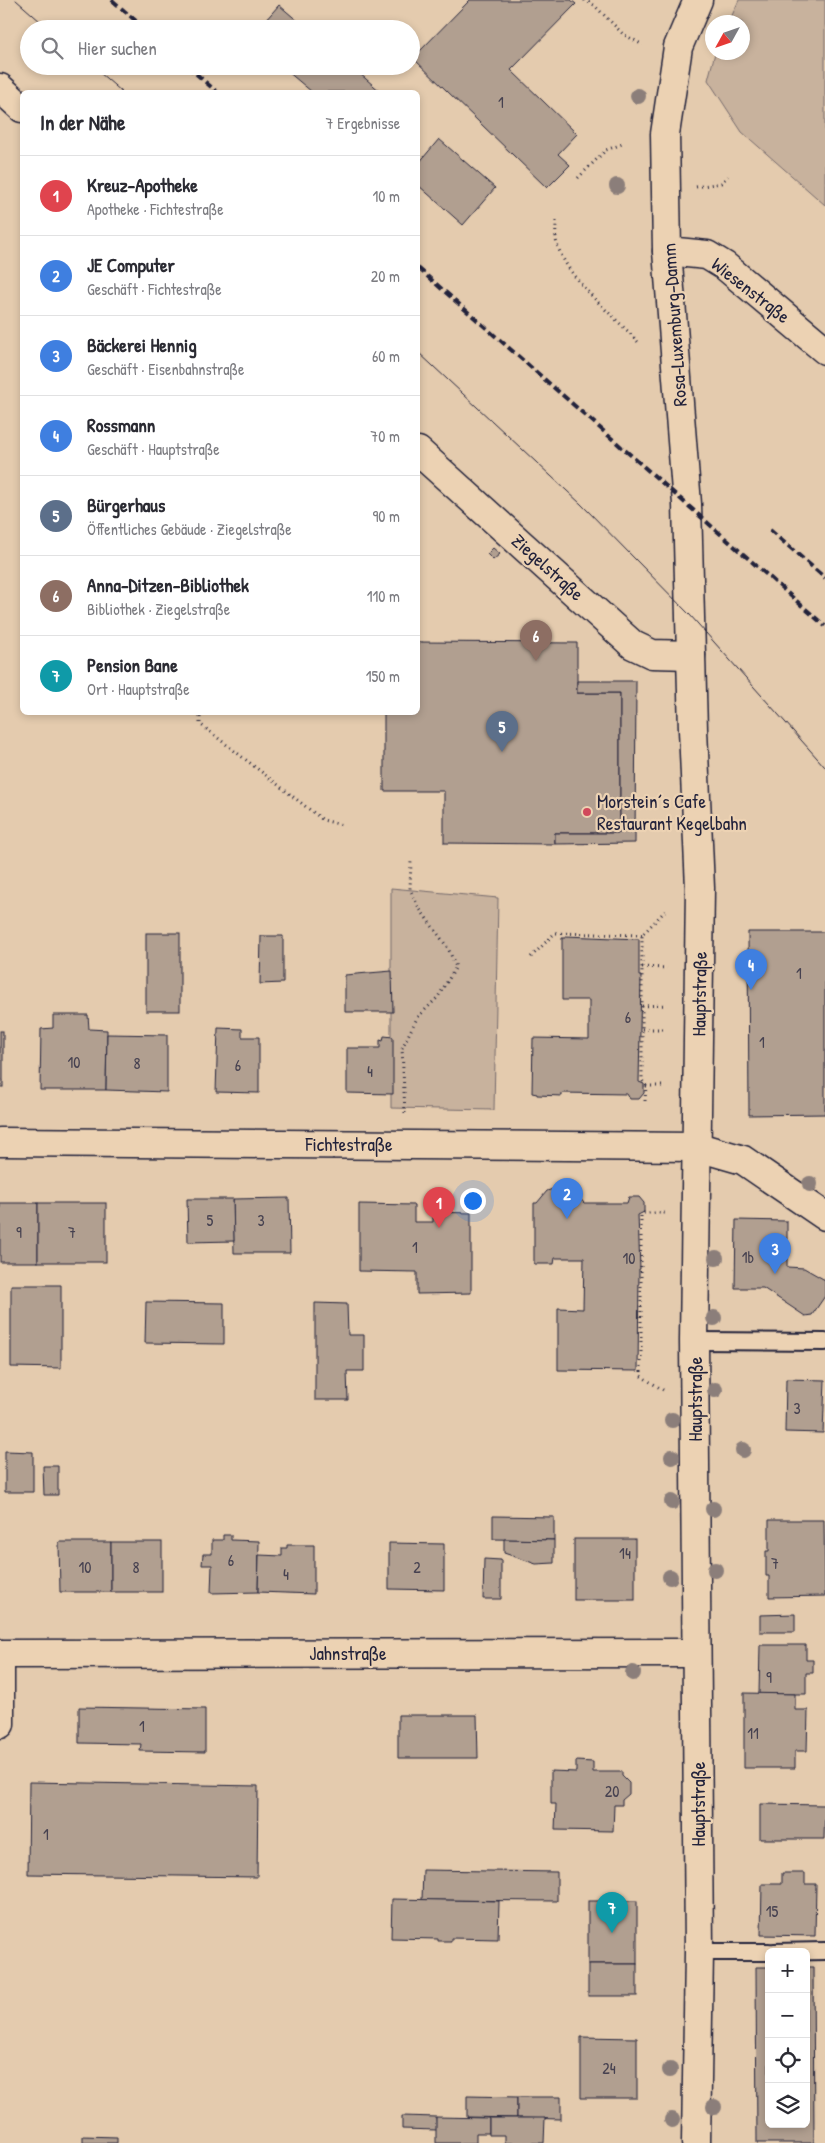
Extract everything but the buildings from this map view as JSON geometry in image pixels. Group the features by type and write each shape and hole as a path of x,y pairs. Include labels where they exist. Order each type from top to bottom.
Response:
{"street":[{"name":"Rosa-Luxemburg-Damm","path":"691,655 687,504 667,250 664,134 678,47 698,0"},
{"path":"0,88 20,106"},
{"name":"Wiesenstraße","path":"667,250 707,255 725,266 825,350"},
{"name":"Ziegelstraße","path":"420,453 633,645 652,654 691,655"},
{"name":"Hauptstraße","path":"691,655 700,896 694,1341 699,1952 696,2143"},
{"name":"Fichtestraße","path":"0,1142 698,1147 743,1160 825,1216"},
{"name":"Jahnstraße","path":"0,1654 696,1653"},
{"path":"0,1654 0,1724"}],"lane":[{"path":"694,1341 825,1342"},
{"path":"810,1951 825,1951"},
{"path":"699,1952 765,1952"}],"path":[{"path":"584,0 594,5 623,34 644,45"},
{"path":"578,178 606,150 625,143"},
{"path":"690,188 721,183 728,176"},
{"path":"556,221 556,243 567,266 587,290 638,342"},
{"path":"200,715 200,724 324,820 342,825"},
{"path":"403,1144 405,1109 402,1048 417,1018 438,997 456,967 448,948 419,908 410,889 410,861"},
{"path":"645,1101 646,1086 642,1080 642,935 665,911"},
{"path":"531,958 555,933 642,935"},
{"path":"642,967 667,968"},
{"path":"642,1006 667,1005"},
{"path":"642,1029 667,1029"},
{"path":"646,1086 665,1086"},
{"path":"664,1391 642,1376 641,1216 644,1213 665,1213"}],"shaded area":[{"path":"739,0 825,0 825,205 742,132 708,80 713,60 750,60 750,15 732,15"},
{"path":"391,888 498,898 494,1110 391,1108"}],"tram line":[{"path":"16,0 39,20"},
{"path":"102,75 120,90"},
{"path":"420,354 581,504 690,615 825,767"}],"railway":[{"path":"112,0 135,20"},
{"path":"197,75 215,90"},
{"path":"420,270 825,626"},
{"path":"770,530 825,578"}],"place":[{"name":"Anna-Ditzen-Bibliothek","path":"536,661"},
{"name":"Bürgerhaus","path":"502,752"},
{"name":"Morstein´s Cafe Restaurant Kegelbahn","path":"587,812"},
{"name":"Rossmann","path":"751,990"},
{"name":"JE Computer","path":"567,1219"},
{"name":"Kreuz-Apotheke","path":"439,1228"},
{"name":"Bäckerei Hennig","path":"775,1274"},
{"name":"Pension Bane","path":"612,1933"}]}
